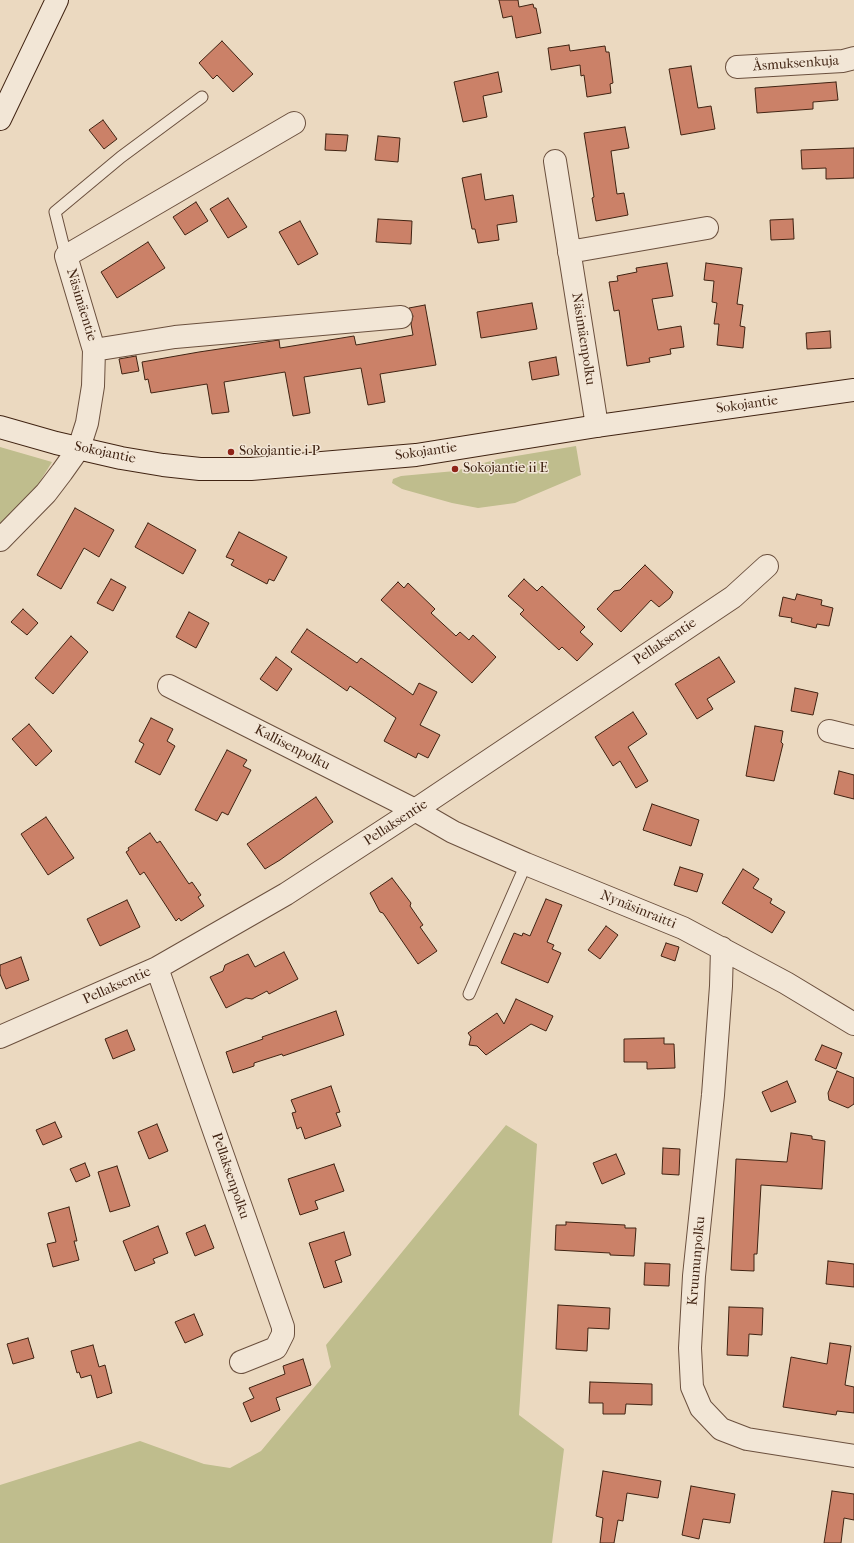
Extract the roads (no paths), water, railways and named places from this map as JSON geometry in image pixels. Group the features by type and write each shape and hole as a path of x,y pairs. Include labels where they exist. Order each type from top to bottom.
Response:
{"street":[{"path":"0,119 57,0"},
{"name":"Åsmuksenkuja","path":"737,67 843,61 854,58"},
{"name":"Näsimäentie","path":"0,540 46,493 79,448 87,423 94,386 94,350 66,256 294,123"},
{"name":"Näsimäenpolku","path":"554,161 597,426"},
{"path":"569,252 707,228"},
{"path":"94,350 175,337 401,317"},
{"name":"Sokojantie","path":"0,427 79,448 163,465 200,469 250,469 416,455 597,426 854,390"},
{"name":"Pellaksentie","path":"0,1036 156,968 286,894 415,810 734,597 767,566"},
{"name":"Kallisenpolku","path":"169,686 415,810"},
{"path":"828,731 854,738"},
{"name":"Nynäsinraitti","path":"415,810 453,832 526,864 683,928 722,948 854,1024"},
{"name":"Kruununpolku","path":"722,948 722,986 713,1095 694,1276 690,1348 692,1388 701,1408 721,1429 747,1439 854,1456"},
{"name":"Pellaksenpolku","path":"156,968 283,1327 283,1334 276,1348 241,1362"}],"lane":[{"path":"66,256 55,212 121,157 202,96"},
{"path":"469,994 526,864"}],"place":[{"name":"Sokojantie i P","path":"231,452"},
{"name":"Sokojantie ii E","path":"455,469"}]}
